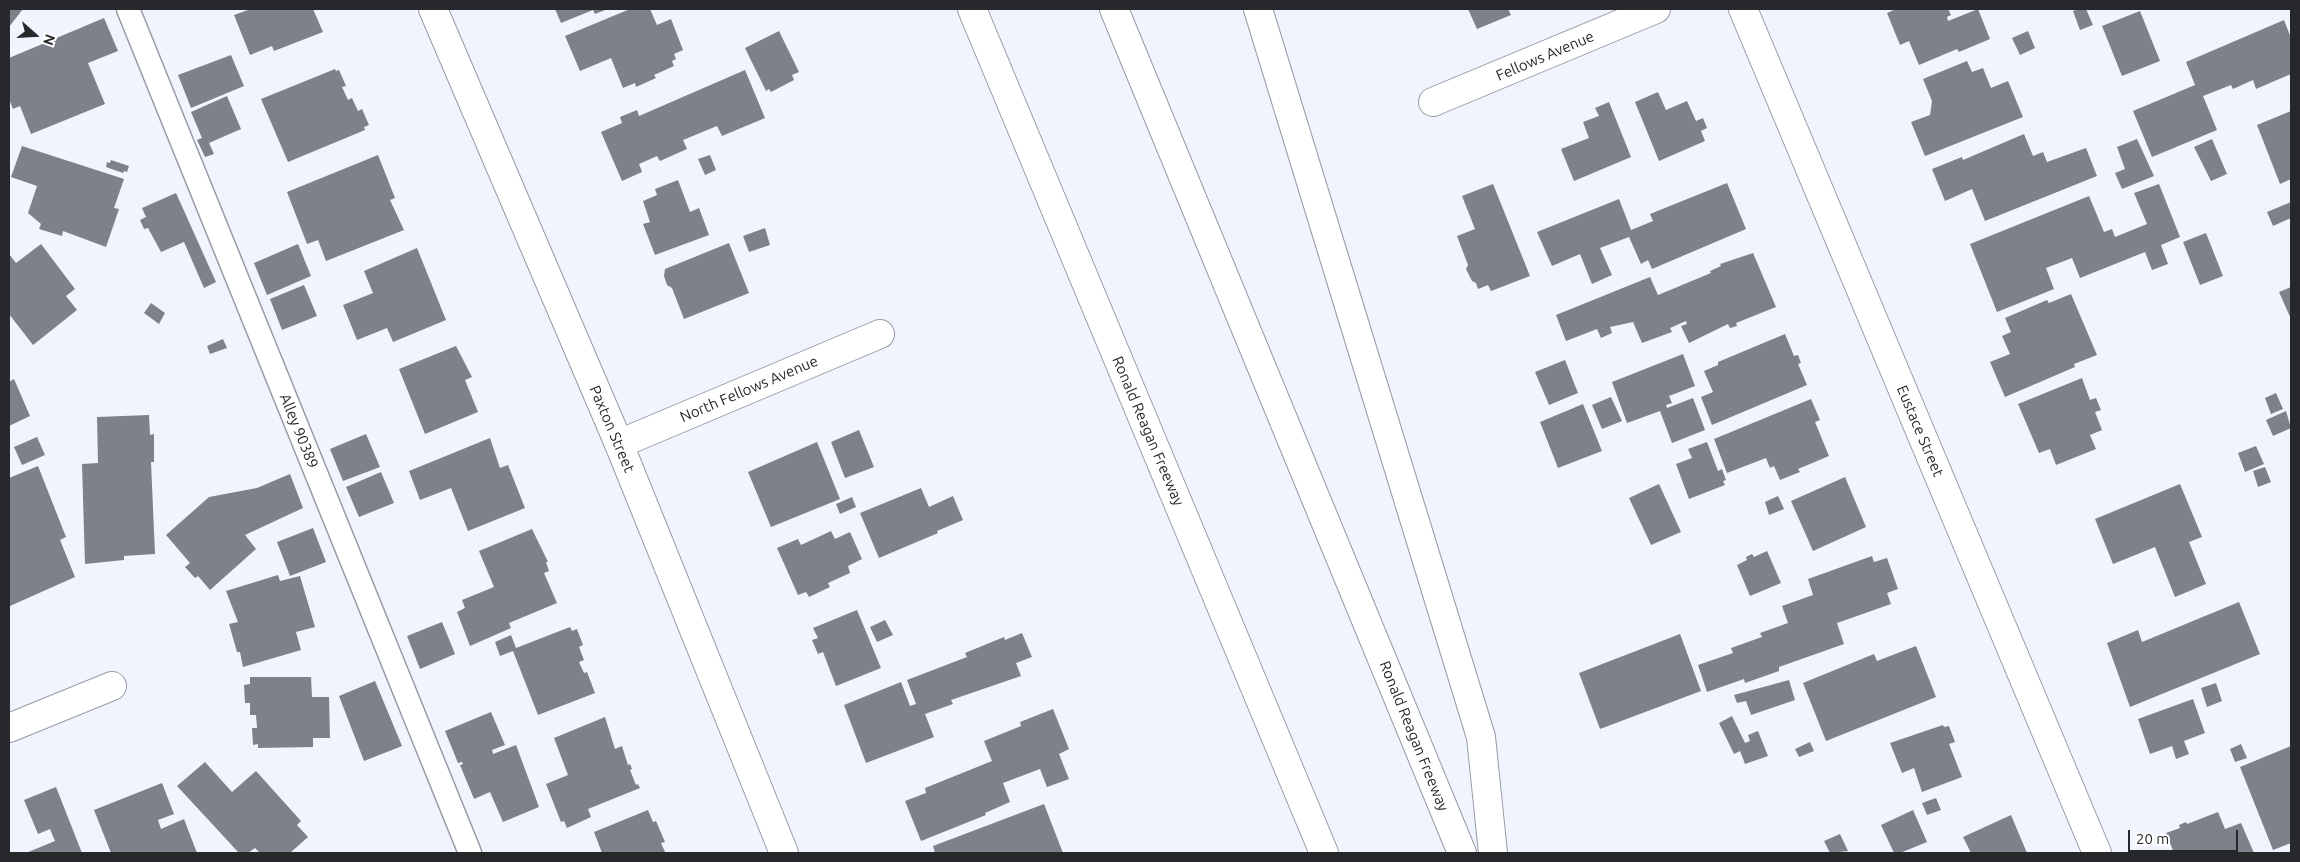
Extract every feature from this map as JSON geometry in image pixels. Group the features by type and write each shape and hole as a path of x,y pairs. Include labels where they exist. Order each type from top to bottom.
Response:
{"main road":[{"name":"Paxton Street","path":"433,9 619,444 784,853"},
{"name":"Ronald Reagan Freeway","path":"972,9 1324,853"},
{"name":"Ronald Reagan Freeway","path":"1114,9 1462,853"},
{"path":"1258,9 1481,737 1493,853"},
{"name":"Fellows Avenue","path":"1433,102 1656,9"},
{"name":"Eustace Street","path":"1743,9 2097,853"},
{"name":"North Fellows Avenue","path":"619,444 880,334"},
{"path":"9,728 112,686"}],"lane":[{"name":"Alley 90389","path":"128,9 470,853"}],"building":[{"path":"9,9 23,9 9,27"},
{"path":"251,9 313,9 323,32 274,51 272,46 250,55 234,15"},
{"path":"555,9 608,9 595,14 593,10 561,23"},
{"path":"630,9 650,9 657,25 671,19 683,50 674,54 676,59 672,61 674,66 654,75 656,78 636,87 635,83 623,88 611,58 580,71 565,36"},
{"path":"1468,9 1508,9 1511,15 1477,29"},
{"path":"1896,9 1948,9 1951,15 1947,17 1948,21 1978,9 1990,39 1959,52 1957,49 1919,65 1909,41 1900,45 1887,13"},
{"path":"2086,9 2093,25 2080,30 2073,11"},
{"path":"2140,11 2160,61 2122,76 2102,26"},
{"path":"104,18 118,51 88,63 105,104 31,134 20,106 13,109 9,99 9,58"},
{"path":"2284,20 2291,38 2291,74 2256,89 2253,80 2233,89 2231,85 2203,96 2217,130 2152,157 2133,111 2195,85 2186,62"},
{"path":"779,31 799,72 792,75 794,80 771,92 769,89 766,91 745,48"},
{"path":"2028,31 2035,48 2020,55 2012,38"},
{"path":"231,55 244,86 191,108 178,75"},
{"path":"1967,61 1972,72 1983,68 1991,88 2008,81 2023,117 1925,156 1911,122 1930,115 1932,101 1923,79"},
{"path":"335,69 336,71 339,70 346,86 342,87 348,100 352,98 358,111 362,109 369,125 364,127 365,130 288,162 261,99"},
{"path":"745,70 765,118 722,136 717,126 683,140 687,149 660,161 657,156 639,164 642,172 622,181 601,132 622,123 620,117 637,110 639,116"},
{"path":"1658,92 1666,110 1687,101 1696,121 1703,118 1707,128 1701,131 1705,141 1659,161 1635,102"},
{"path":"227,96 241,129 209,143 214,154 205,157 197,140 202,138 191,112"},
{"path":"1609,102 1631,157 1574,181 1561,149 1589,138 1583,122 1599,116 1595,108"},
{"path":"2291,111 2291,179 2280,184 2257,125"},
{"path":"2024,134 2033,156 2043,152 2047,162 2086,148 2097,176 1985,221 1972,189 1945,201 1932,169 1962,157 1963,160"},
{"path":"2137,139 2154,176 2122,189 2115,173 2125,169 2117,147"},
{"path":"2212,139 2227,174 2211,181 2194,147"},
{"path":"22,146 124,179 114,208 119,209 106,247 63,231 62,236 39,229 41,224 28,213 37,186 11,177"},
{"path":"378,155 395,198 390,200 404,230 326,261 318,240 307,244 287,192"},
{"path":"710,155 716,170 705,175 698,159"},
{"path":"111,160 129,166 127,172 124,171 123,173 106,167 107,162 110,163"},
{"path":"678,180 690,212 699,208 709,235 655,255 643,224 650,222 643,201 657,195 655,189"},
{"path":"1727,183 1746,229 1652,269 1648,260 1641,264 1629,237 1600,248 1612,275 1592,284 1580,254 1552,266 1537,232 1619,199 1631,230 1653,221 1650,214"},
{"path":"1493,184 1530,276 1491,291 1488,285 1478,289 1476,283 1472,281 1466,269 1468,265 1457,236 1475,229 1462,196"},
{"path":"2159,184 2180,237 2161,245 2168,264 2152,270 2145,252 2080,278 2072,258 2046,268 2054,289 1997,312 1970,244 2089,196 2104,232 2112,229 2115,237 2147,224 2134,193"},
{"path":"176,193 216,282 204,288 184,242 161,252 148,228 144,229 140,220 146,217 142,208"},
{"path":"2291,202 2291,218 2273,226 2267,212"},
{"path":"765,228 770,245 749,252 743,236"},
{"path":"2206,233 2223,276 2200,285 2183,242"},
{"path":"729,243 749,293 684,319 672,288 667,285 664,276 665,269"},
{"path":"41,244 75,289 66,296 77,310 33,345 9,314 9,254 16,263"},
{"path":"298,244 311,276 267,295 254,263"},
{"path":"417,248 446,320 393,342 387,328 357,340 343,305 373,293 364,271"},
{"path":"1753,253 1776,307 1736,323 1737,326 1730,328 1728,324 1689,343 1681,326 1687,324 1686,321 1670,328 1672,332 1642,343 1633,322 1610,327 1612,333 1601,338 1597,329 1566,341 1556,315 1650,277 1658,295 1711,273 1710,271 1721,266 1720,264"},
{"path":"304,285 317,316 282,330 270,299"},
{"path":"2291,287 2291,319 2279,292"},
{"path":"2071,294 2097,355 2074,364 2075,367 2005,397 1990,362 2010,354 2002,336 2011,332 2005,318 2047,300 2049,303"},
{"path":"151,303 165,313 159,324 144,313"},
{"path":"1785,334 1794,356 1798,355 1801,363 1798,364 1807,385 1712,425 1701,397 1713,392 1704,371 1718,365 1718,362"},
{"path":"223,339 227,348 210,354 207,346"},
{"path":"456,346 472,377 465,380 478,412 425,434 399,369"},
{"path":"1683,354 1695,386 1669,396 1672,403 1666,405 1667,408 1693,398 1705,430 1672,443 1660,411 1627,423 1612,382"},
{"path":"1565,360 1578,393 1549,405 1535,372"},
{"path":"2082,378 2090,400 2096,398 2101,410 2095,412 2102,430 2090,435 2096,449 2056,465 2050,449 2039,453 2018,404"},
{"path":"14,379 30,416 9,426 9,382"},
{"path":"2276,393 2283,409 2271,414 2265,398"},
{"path":"1611,397 1622,421 1602,429 1592,405"},
{"path":"1811,399 1820,420 1815,422 1829,456 1798,469 1800,472 1780,480 1774,466 1770,468 1766,458 1727,473 1714,439"},
{"path":"1583,404 1602,451 1558,468 1540,422"},
{"path":"2286,411 2291,428 2273,436 2266,420"},
{"path":"149,415 150,435 154,434 154,462 151,462 155,554 124,556 124,560 85,564 82,464 98,463 97,417"},
{"path":"859,430 874,467 845,478 831,442"},
{"path":"366,434 380,467 343,481 330,449"},
{"path":"37,437 45,455 22,465 14,447"},
{"path":"490,438 500,468 508,465 525,508 468,531 451,488 420,500 409,471"},
{"path":"817,442 840,499 771,527 748,472"},
{"path":"1707,442 1718,471 1722,469 1726,480 1723,481 1725,485 1689,499 1676,464 1692,458 1688,449"},
{"path":"2256,446 2264,464 2245,472 2238,453"},
{"path":"38,466 66,537 60,540 75,577 10,606 9,478"},
{"path":"2265,467 2271,482 2258,487 2253,471"},
{"path":"381,472 394,503 359,517 346,487"},
{"path":"290,474 303,508 245,535 256,549 210,590 198,576 195,578 185,567 190,563 166,535 209,497 257,488"},
{"path":"1845,477 1866,527 1813,551 1791,501"},
{"path":"1659,484 1681,532 1651,545 1629,498"},
{"path":"2180,484 2202,537 2189,542 2206,584 2175,597 2155,547 2113,564 2095,519"},
{"path":"921,488 929,507 953,496 963,520 937,531 938,533 879,558 860,513"},
{"path":"1778,496 1784,509 1769,515 1765,502"},
{"path":"852,497 856,507 840,514 836,504"},
{"path":"313,528 326,562 290,576 277,542"},
{"path":"532,529 548,562 546,562 549,571 544,573 557,603 509,623 511,628 470,646 457,612 465,608 462,600 494,587 479,551"},
{"path":"831,531 835,539 850,532 862,559 848,566 850,573 828,583 830,587 809,597 806,592 798,595 777,548 798,539 801,545"},
{"path":"1767,551 1781,583 1750,596 1737,565 1747,560 1746,557 1752,554 1754,557"},
{"path":"1872,556 1874,562 1887,558 1898,589 1887,593 1891,604 1837,623 1844,644 1779,667 1779,671 1745,683 1744,679 1707,692 1698,665 1733,653 1731,648 1762,637 1760,633 1788,623 1782,606 1813,595 1808,579"},
{"path":"278,575 280,581 300,576 315,627 296,632 301,650 243,667 240,652 237,652 229,624 238,622 226,591"},
{"path":"2239,602 2260,654 2130,707 2107,643 2138,630 2142,642"},
{"path":"857,610 881,668 836,686 823,652 818,654 812,640 818,638 813,628"},
{"path":"885,620 893,635 877,642 870,627"},
{"path":"442,622 455,654 420,669 407,636"},
{"path":"570,627 572,631 577,629 583,645 579,647 584,660 579,662 584,673 587,672 595,693 538,715 513,651 500,656 495,642 511,635 516,648"},
{"path":"1022,633 1032,657 1016,663 1021,676 951,700 953,704 925,714 934,737 866,763 844,705 901,682 910,706 916,704 907,680 967,657 965,653 1004,637 1005,640"},
{"path":"1680,634 1701,691 1600,729 1579,673"},
{"path":"1916,646 1936,697 1826,741 1803,683 1874,654 1877,661"},
{"path":"250,677 311,677 312,697 329,697 330,738 313,738 313,747 258,748 258,744 253,745 252,728 257,728 256,715 250,715 250,703 245,703 244,685 250,684"},
{"path":"1789,680 1795,700 1751,715 1746,701 1737,703 1734,695"},
{"path":"375,681 402,746 364,761 339,696"},
{"path":"2216,683 2222,701 2207,707 2201,688"},
{"path":"2193,699 2205,733 2184,741 2189,754 2176,759 2172,746 2150,754 2138,719"},
{"path":"1053,709 1069,749 1059,754 1069,779 1047,787 1040,769 1003,783 1010,802 985,813 986,815 921,841 905,801 926,793 925,788 992,761 984,741 1021,726 1020,722"},
{"path":"491,712 505,745 492,750 493,754 516,745 539,807 503,822 490,792 474,799 460,765 463,764 462,762 458,763 445,731"},
{"path":"1732,716 1745,743 1750,741 1748,735 1758,731 1768,756 1745,764 1740,751 1734,754 1719,723"},
{"path":"605,717 615,749 622,746 628,765 630,764 632,769 630,770 636,785 638,784 640,788 588,809 591,817 567,828 564,821 561,822 546,784 568,775 554,738"},
{"path":"1943,725 1944,727 1949,726 1955,742 1949,744 1962,777 1922,792 1914,768 1902,773 1890,743"},
{"path":"1810,742 1814,751 1799,757 1795,749"},
{"path":"2241,744 2247,758 2235,762 2230,749"},
{"path":"2291,746 2291,843 2273,850 2240,767"},
{"path":"205,762 232,792 256,771 301,821 297,825 308,837 290,853 260,853 255,848 248,853 239,853 177,786"},
{"path":"162,783 174,814 158,820 161,829 184,819 197,853 111,853 94,810"},
{"path":"56,787 82,853 26,853 55,841 50,829 38,834 24,800"},
{"path":"1936,798 1941,810 1927,815 1922,803"},
{"path":"1044,804 1063,853 935,853 933,846"},
{"path":"648,810 653,822 656,821 665,842 661,843 665,852 602,853 594,832"},
{"path":"1913,810 1927,842 1900,853 1894,853 1881,825"},
{"path":"2218,812 2225,829 2241,823 2254,853 2174,853 2166,833 2180,828 2179,825 2186,822 2187,824"},
{"path":"2011,815 2027,853 1971,853 1963,837"},
{"path":"1840,834 1848,851 1830,853 1824,841"}]}
